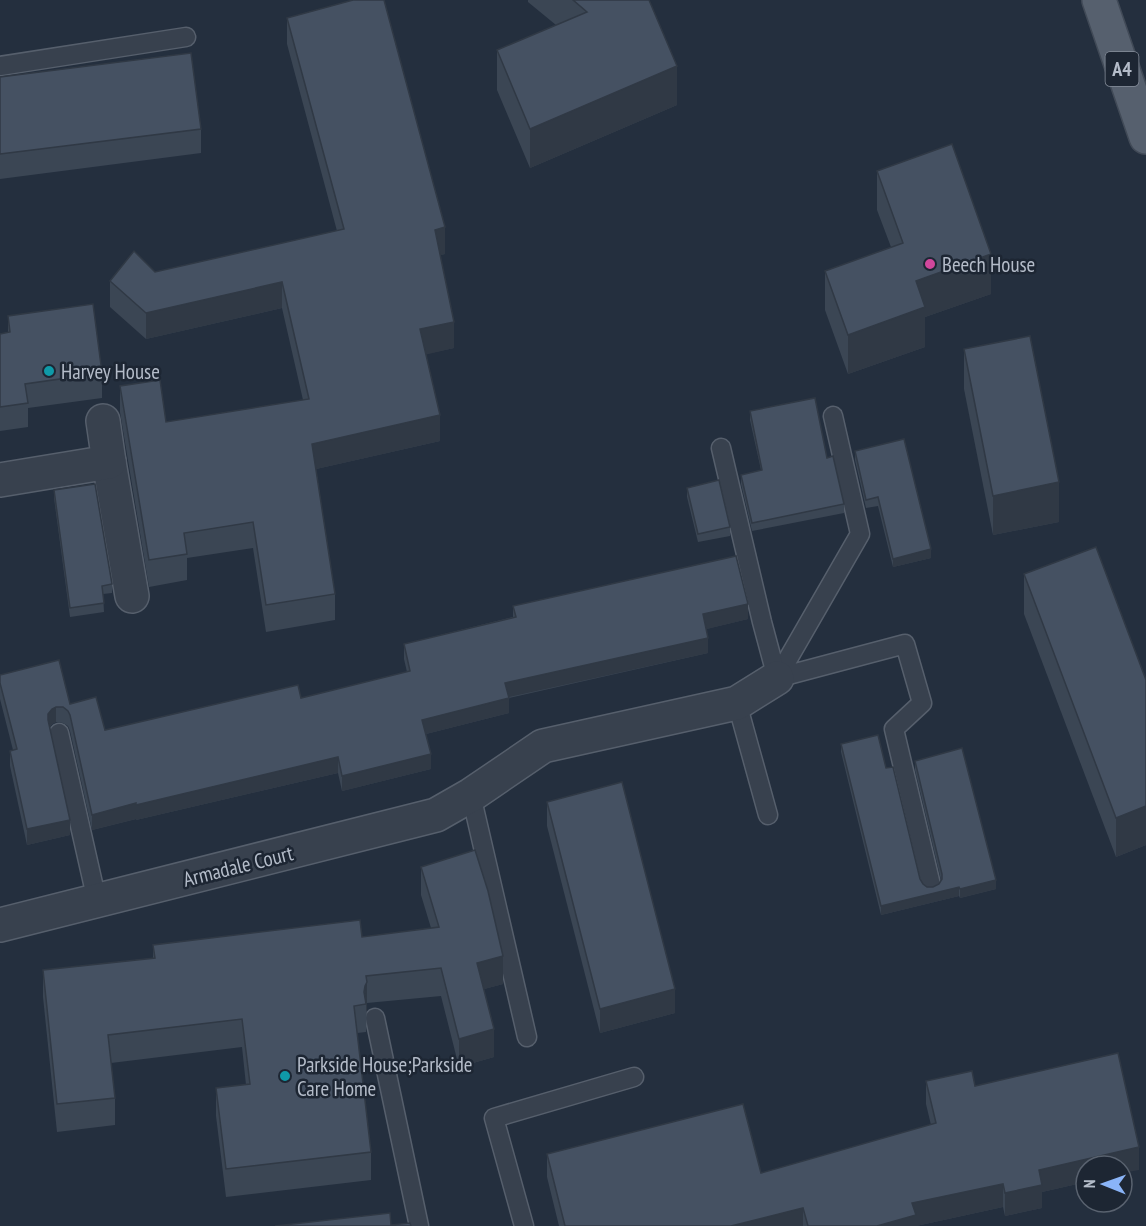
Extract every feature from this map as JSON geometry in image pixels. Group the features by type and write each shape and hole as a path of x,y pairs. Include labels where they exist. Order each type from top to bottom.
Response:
{"main road":[{"name":"A4","path":"1099,0 1146,137"}],"street":[{"path":"103,421 132,596"},
{"path":"0,480 109,462"},
{"name":"Armadale Court","path":"0,925 436,815 471,795 543,746 737,702 777,678"}],"lane":[{"path":"0,66 186,37"},
{"path":"777,678 860,534 833,416"},
{"path":"722,448 777,678"},
{"path":"777,678 905,645 922,703 894,729 931,885"},
{"path":"737,702 768,815"},
{"path":"59,732 97,901"},
{"path":"471,795 527,1036"},
{"path":"375,1018 419,1226"},
{"path":"524,1226 494,1118 634,1077"}],"building":[{"path":"353,0 384,0 445,227 435,230 454,322 420,329 440,415 312,444 335,594 266,605 253,522 184,533 187,554 149,560 120,386 160,380 166,422 309,399 282,282 146,313 110,281 134,251 155,272 344,229 287,18"},
{"path":"573,0 649,0 677,66 530,129 497,50 587,12"},
{"path":"191,53 201,129 0,154 0,77"},
{"path":"952,144 991,254 916,281 925,307 848,335 825,271 903,243 877,171"},
{"name":"Harvey House","path":"93,304 102,373 25,384 28,403 0,407 0,334 10,332 8,316"},
{"path":"1030,336 1059,482 993,496 964,349"},
{"path":"815,398 827,458 833,456 844,504 752,523 741,475 762,470 750,411"},
{"path":"904,439 931,549 893,559 878,497 866,500 855,451"},
{"path":"719,480 730,527 698,534 687,488"},
{"path":"95,484 112,584 102,586 104,603 70,608 54,490"},
{"path":"1096,547 1146,680 1146,806 1116,818 1024,574"},
{"path":"736,556 748,604 703,614 708,638 505,683 509,698 422,720 431,754 342,776 338,757 92,815 70,715 63,707 56,707 48,714 48,720 70,820 27,829 10,751 17,749 0,675 59,660 70,704 96,697 105,730 298,685 301,698 410,671 404,644 516,617 513,606"},
{"path":"878,735 886,768 893,767 923,884 933,887 939,884 942,874 915,761 962,748 996,880 881,906 841,744"},
{"path":"622,782 675,989 600,1009 547,802"},
{"path":"475,850 488,891 503,956 477,963 494,1029 459,1039 441,968 366,976 364,992 366,1004 354,1006 371,1152 226,1169 216,1088 250,1084 242,1019 108,1035 115,1098 57,1104 43,970 155,958 153,945 360,920 362,937 439,927 421,867"},
{"path":"1118,1053 1139,1147 1109,1154 1074,1154 1074,1162 1039,1170 1042,1185 1005,1193 1003,1184 912,1203 916,1215 877,1226 808,1226 803,1208 731,1226 565,1226 547,1154 743,1104 761,1173 936,1123 926,1081 972,1071 975,1086"},
{"path":"390,1213 391,1225 410,1223 411,1226 275,1226"}],"place":[{"name":"Beech House","path":"930,264"},
{"name":"Harvey House","path":"49,371"},
{"name":"Parkside House;Parkside Care Home","path":"285,1076"}]}
